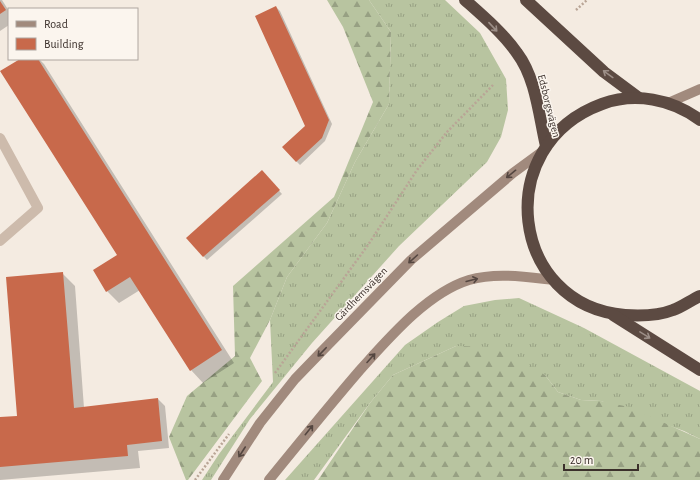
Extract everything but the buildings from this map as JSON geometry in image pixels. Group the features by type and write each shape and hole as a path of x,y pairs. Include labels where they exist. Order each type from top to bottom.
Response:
{"highway":[{"name":"Edsborgsvägen","path":"465,0 517,53 526,70 534,91 544,148"},
{"path":"526,0 604,72 639,98"},
{"path":"700,120 690,113 668,103 639,98 612,101 586,110 564,126 544,148 532,176 527,203 529,231 539,257 554,280 571,295 591,307 612,314 700,370"},
{"path":"612,314 643,316 673,310 700,296"}],"main road":[{"path":"668,103 700,89"},
{"name":"Gärdhemsvägen","path":"223,480 260,423 295,379 411,260 544,148"},
{"path":"268,480 395,330 443,292 470,280 495,276 554,280"}],"lane":[{"path":"0,138 38,208 0,241"}],"path":[{"path":"576,10 587,0"},
{"path":"271,377 368,245 417,170 447,132 494,84"},
{"path":"196,480 231,432"}],"green space":[{"path":"327,0 369,0 391,32 389,104 355,162 327,223 287,277 270,320 250,358 262,381 188,480 186,480 169,437 187,396 235,356 233,286 334,197 373,102 343,27"},
{"path":"369,0 445,0 480,33 506,79 508,110 501,137 487,162 399,246 312,343 250,419 211,480 202,480 219,454 273,382 270,320 287,277 327,223 355,162 389,104 391,32"},
{"path":"519,298 584,328 700,391 700,439 684,431 601,401 581,400 558,392 545,375 456,346 393,375 370,403 314,480 285,480 405,345 464,306 495,300"},
{"path":"456,346 490,347 514,357 545,375 558,392 581,400 601,401 629,407 700,439 700,480 318,480 370,403 393,375"}]}
